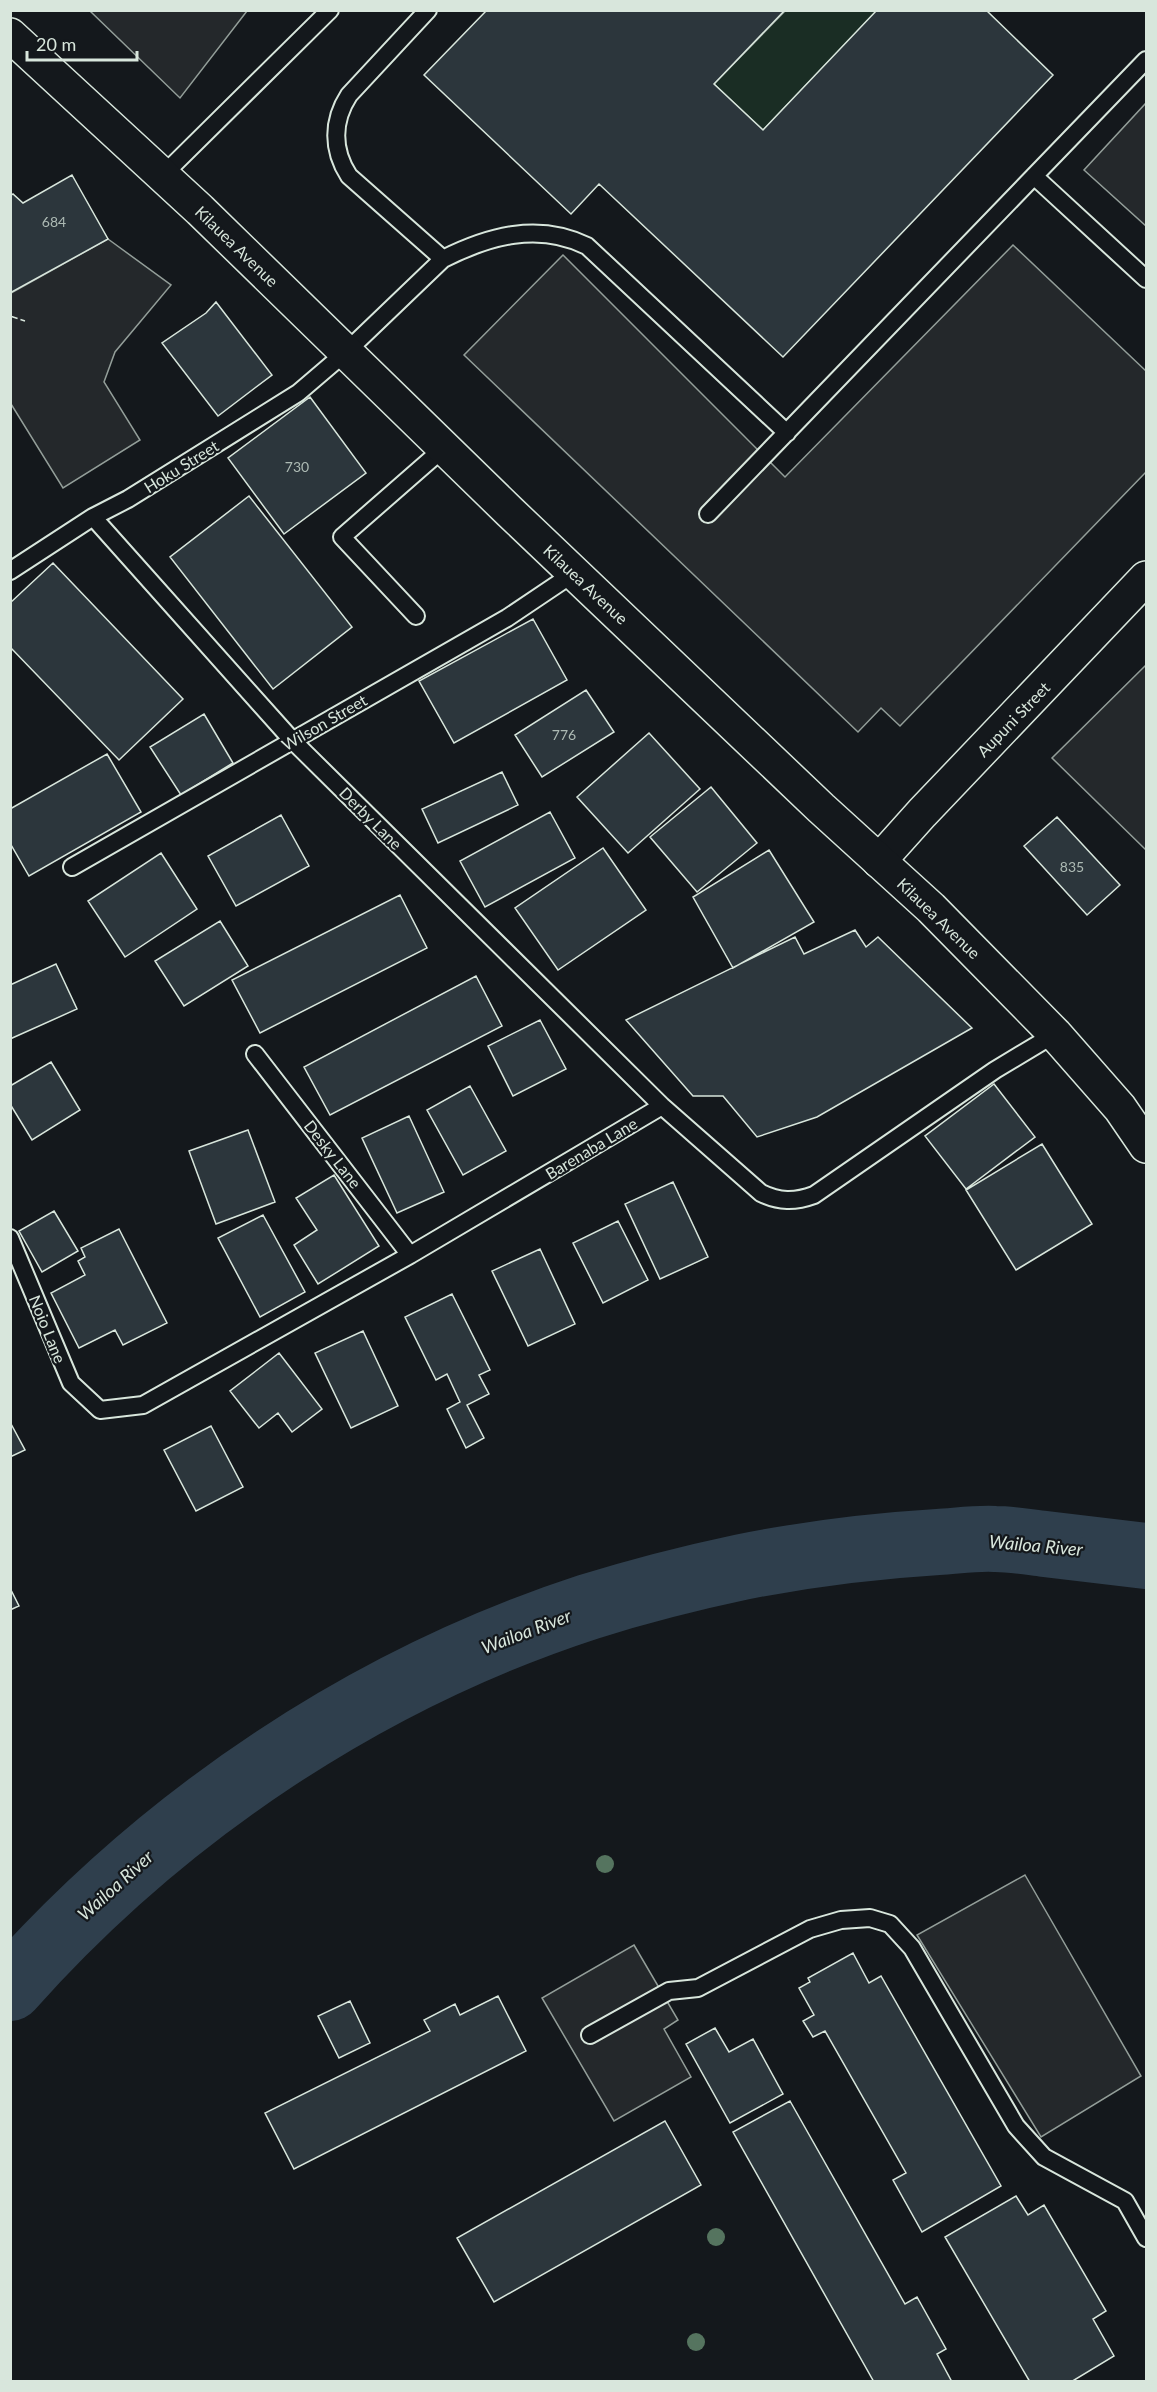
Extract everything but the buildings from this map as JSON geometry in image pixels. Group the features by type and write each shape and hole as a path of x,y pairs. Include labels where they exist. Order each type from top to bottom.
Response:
{"street":[{"name":"Kilauea Avenue","path":"10,35 162,176 574,573 931,908 1055,1034 1120,1108 1146,1146"},
{"name":"Aupuni Street","path":"879,861 1146,578"}],"lane":[{"path":"162,176 330,10"},
{"path":"428,10 349,95 338,117 336,142 342,165 349,176 443,260"},
{"path":"708,514 1146,60"},
{"path":"1034,176 1146,279"},
{"name":"Hoku Street","path":"10,571 93,517 128,499 297,393 346,352 443,260 472,244 495,238 523,234 549,234 568,237 587,246 788,433"},
{"path":"416,616 342,537 445,447"},
{"name":"Derby Lane","path":"93,517 292,740 662,1106"},
{"name":"Wilson Street","path":"72,867 507,618 574,573"},
{"path":"662,1106 752,1187 771,1198 782,1201 803,1199 824,1190 995,1070 1055,1034"},
{"name":"Desky Lane","path":"255,1054 410,1255"},
{"name":"Barenaba Lane","path":"100,1410 143,1405 410,1255 662,1106"},
{"name":"Noio Lane","path":"10,1238 70,1383 100,1410"},
{"path":"590,2035 669,1991 698,1988 810,1929 841,1920 870,1918 890,1924 912,1948 1016,2126 1044,2157 1125,2201 1146,2238"}],"green space":[{"path":"785,11 877,11 763,130 714,84"}],"shaded area":[{"path":"90,11 247,11 180,98"},
{"path":"1146,103 1146,226 1084,170"},
{"path":"108,239 171,285 115,352 104,382 140,440 63,488 11,404 11,293"},
{"path":"1013,245 1146,371 1146,472 900,726 881,708 858,732 464,355 563,255 785,477"},
{"path":"1146,665 1146,850 1052,758"},
{"path":"1025,1875 1141,2076 1041,2137 917,1935"},
{"path":"634,1945 678,2020 664,2029 691,2077 614,2121 542,1998"}],"waterway":[{"name":"Wailoa River","path":"10,1988 70,1925 135,1865 203,1810 274,1759 349,1713 426,1672 506,1637 588,1607 665,1585 742,1567 840,1551 988,1539 1146,1556"}],"fence":[{"path":"10,316 25,321"}]}
